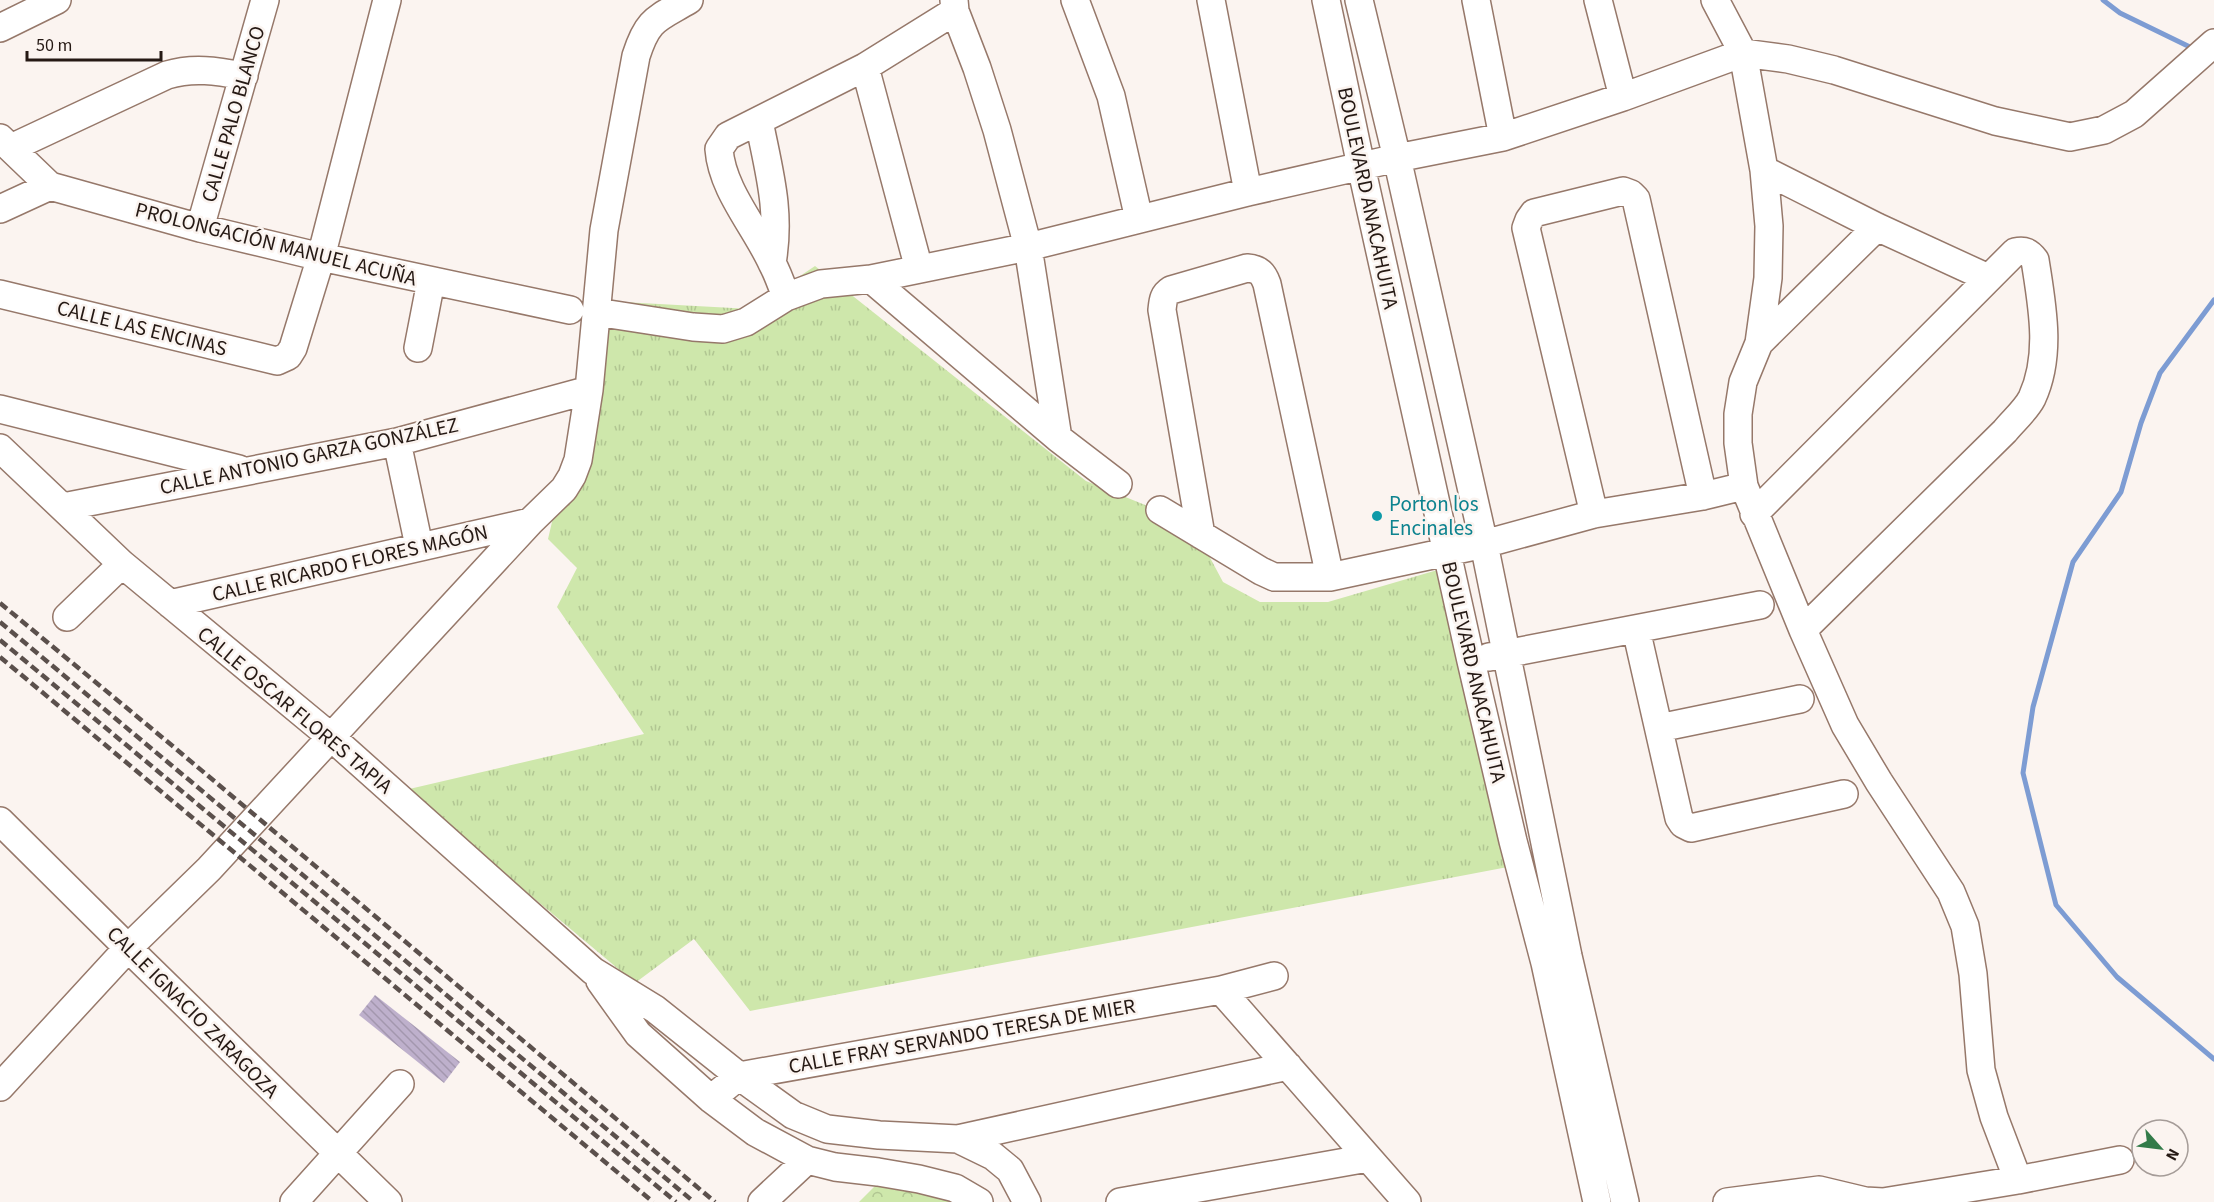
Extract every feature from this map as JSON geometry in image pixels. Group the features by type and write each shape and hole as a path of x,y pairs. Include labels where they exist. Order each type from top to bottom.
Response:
{"street":[{"path":"0,28 57,0"},
{"name":"CALLE PALO BLANCO","path":"200,228 265,0"},
{"path":"321,257 387,0"},
{"path":"0,1087 128,948 209,869 530,522 564,489 578,460 589,390 583,311 604,230 636,56 642,37 652,22 689,0"},
{"path":"1075,0 1111,96 1139,219"},
{"path":"1211,0 1248,192"},
{"name":"BOULEVARD ANACAHUITA","path":"1326,0 1471,661 1513,841 1556,959 1625,1202"},
{"name":"BOULEVARD ANACAHUITA","path":"1359,0 1484,544 1506,653 1598,1202"},
{"path":"1476,0 1503,137"},
{"path":"1598,0 1623,97"},
{"path":"1715,0 1743,53 1764,170 1769,226 1768,278 1759,343 1743,382 1738,414 1738,443 1744,486 1845,725 1879,782 1951,892 1965,926 1973,974 1981,1070 1994,1117 2018,1180"},
{"path":"786,297 772,263 725,178 719,149 728,136 865,67 954,5 997,130 1028,247 1058,438"},
{"path":"1743,53 1788,59 1834,70 1995,120 2070,137 2104,130 2134,114 2214,43"},
{"name":"PROLONGACIÓN MANUEL ACUÑA","path":"5,143 50,186 200,228 430,281 583,311 693,327 723,329 746,322 786,297 821,284 871,279 1028,247 1248,192 1397,158 1503,137 1623,97 1743,53"},
{"path":"865,67 919,269"},
{"path":"5,143 182,70 198,69 244,76"},
{"path":"759,121 777,218 777,238 772,263"},
{"path":"1764,170 1877,227 1988,278"},
{"path":"0,209 50,186"},
{"path":"1594,514 1526,228 1528,220 1534,213 1623,191 1631,194 1636,200 1702,496"},
{"path":"1759,343 1877,227"},
{"path":"1754,514 2015,252 2029,253 2034,260 2044,321 2041,372 2031,400 2005,431 1803,630"},
{"name":"CALLE LAS ENCINAS","path":"0,294 276,361 284,359 293,348 321,257"},
{"path":"1201,535 1162,302 1166,294 1172,290 1247,268 1256,269 1263,274 1267,284 1330,577"},
{"path":"871,279 1058,438 1118,484"},
{"path":"418,348 430,281"},
{"name":"CALLE ANTONIO GARZA GONZÁLEZ","path":"63,507 397,442 589,390"},
{"path":"0,409 249,472"},
{"path":"397,442 419,546"},
{"name":"CALLE OSCAR FLORES TAPIA","path":"0,448 122,564 331,737 592,971 655,1009 739,1076 793,1115 827,1129 879,1135 958,1139 993,1156 1010,1170 1027,1202"},
{"path":"1160,510 1274,577 1330,577 1484,544 1594,514 1702,496 1744,486"},
{"name":"CALLE RICARDO FLORES MAGÓN","path":"170,604 530,522"},
{"path":"67,617 122,564"},
{"path":"1471,661 1760,605"},
{"path":"1636,629 1679,818 1687,826 1692,828 1844,794"},
{"path":"1659,728 1800,699"},
{"name":"CALLE IGNACIO ZARAGOZA","path":"0,821 388,1202"},
{"name":"CALLE OSCAR FLORES TAPIA","path":"592,971 638,1034 711,1099 755,1131 807,1160 835,1167 920,1179 955,1188 979,1202"},
{"name":"CALLE FRAY SERVANDO TERESA DE MIER","path":"711,1099 739,1076 1221,990 1274,976"},
{"path":"1221,990 1407,1202"},
{"path":"958,1139 1288,1066"},
{"path":"294,1202 400,1084"},
{"path":"1120,1202 1368,1158"},
{"path":"762,1202 807,1160"},
{"path":"1726,1202 1802,1197 1819,1190 1865,1201 1883,1202 2018,1180 2120,1160"}],"green space":[{"path":"815,266 1086,481 1192,524 1223,582 1260,602 1328,602 1458,564 1513,866 750,1011 694,939 635,983 405,790 644,734 557,607 577,568 548,539 604,301 751,309"},
{"path":"879,1182 931,1191 952,1202 859,1202"}],"building":[{"path":"375,995 460,1062 444,1083 359,1015"}],"waterway":[{"path":"2103,0 2120,13 2194,49"},
{"path":"2214,300 2160,373 2141,423 2121,492 2073,562 2033,707 2023,773 2056,905 2117,977 2214,1059"}],"railway":[{"path":"0,603 715,1202"},
{"path":"0,622 694,1202"},
{"path":"0,640 676,1202"},
{"path":"0,657 653,1202"}],"place":[{"name":"Porton los Encinales","path":"1377,516"}]}
